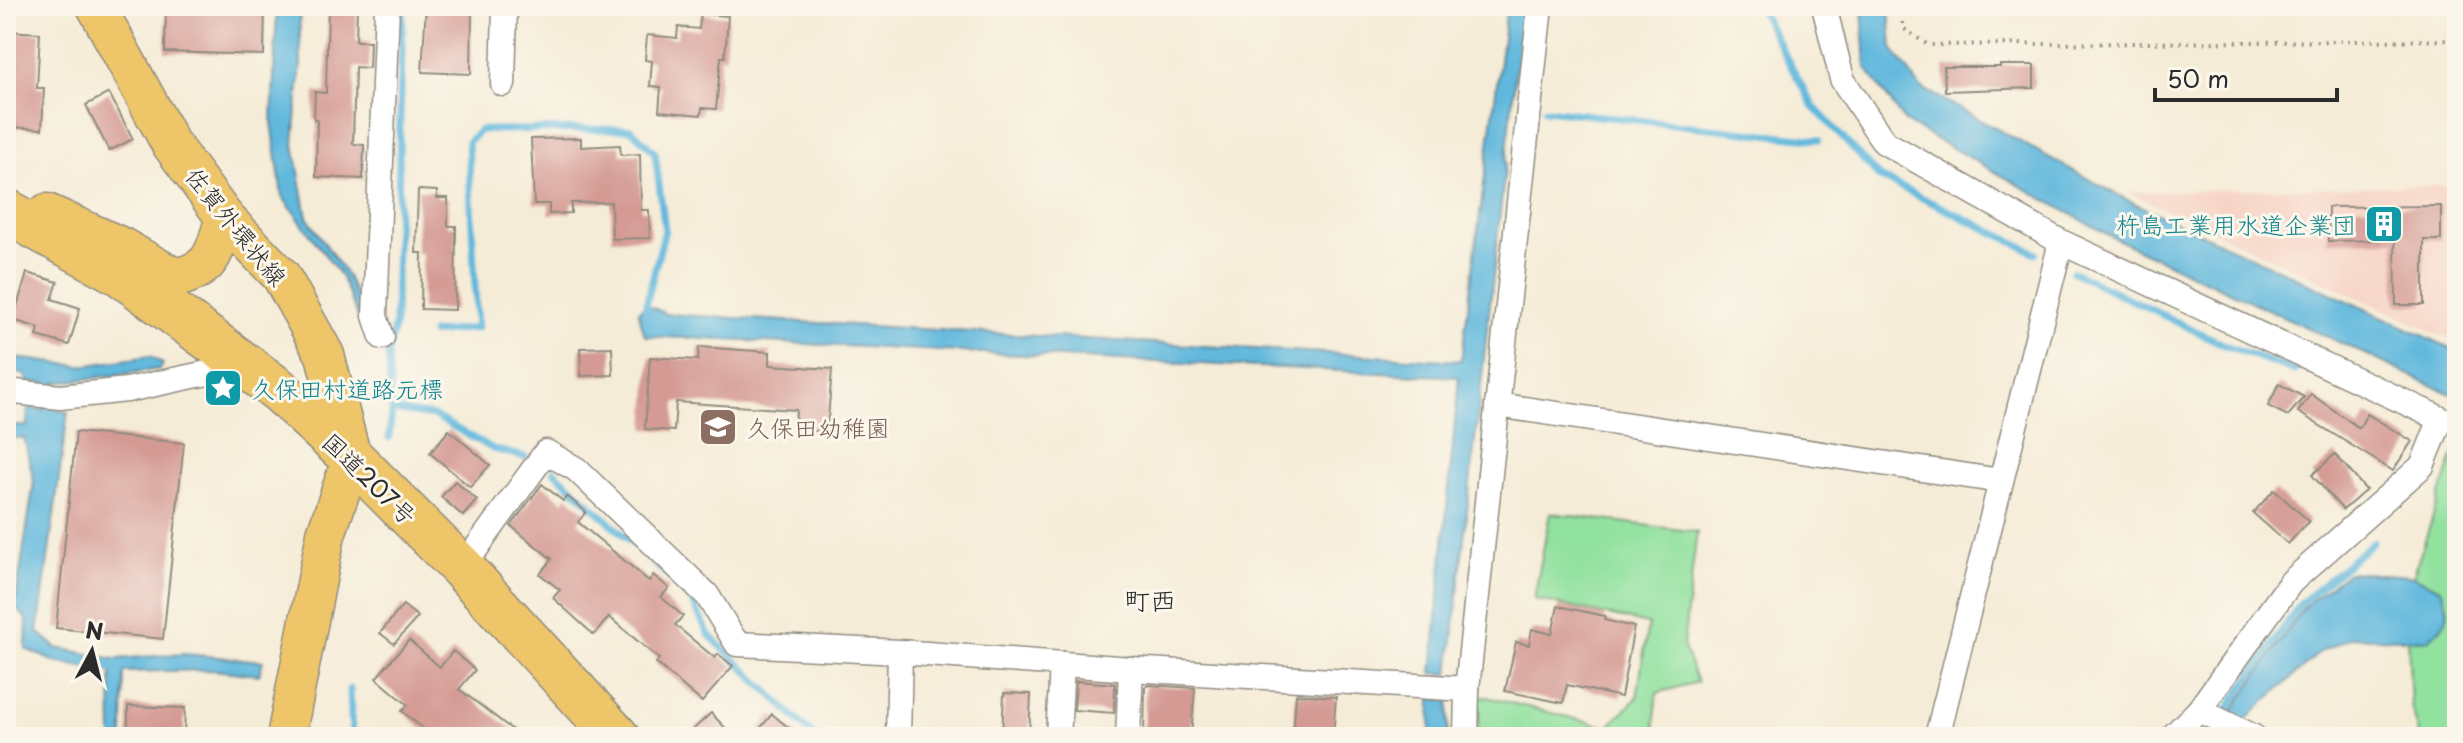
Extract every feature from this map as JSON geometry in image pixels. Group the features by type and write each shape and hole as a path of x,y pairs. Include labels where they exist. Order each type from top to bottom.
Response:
{"highway":[{"name":"国道207号","path":"6,211 121,274 271,384 352,458 462,568 617,737"}],"main road":[{"name":"佐賀外環状線","path":"96,6 170,143 225,218 281,276 325,355 352,458"},
{"path":"6,202 49,213 122,247 176,278 196,273 207,265 225,218"},
{"path":"286,737 326,534 352,458"}],"street":[{"path":"382,337 375,316 387,6"},
{"path":"503,84 505,6"},
{"path":"1466,737 1448,687 1497,405 1540,6"},
{"path":"1824,6 1842,79 1884,142 2061,242 2449,427 2422,466 2291,582 2207,714 2172,737"},
{"path":"1937,737 2061,242"},
{"path":"6,391 50,396 127,390 212,372 226,351"},
{"path":"1497,405 2001,481"},
{"path":"462,568 546,452 576,469 707,595 737,644 1448,687"},
{"path":"898,737 900,652"},
{"path":"1058,737 1062,664"},
{"path":"1128,737 1131,669"},
{"path":"2207,714 2250,735"}],"path":[{"path":"1902,6 1903,28 1928,45 2457,40"}],"shaded area":[{"name":"杵島工業用水道企業団","path":"2457,185 2457,343 2127,192"}],"green space":[{"path":"2457,444 2457,737 2420,737 2411,705 2408,639 2428,640 2442,590 2413,576"},
{"path":"1550,513 1697,532 1683,645 1697,682 1657,693 1654,737 1478,737 1479,695 1608,727 1637,698 1648,624 1534,599"}],"water":[{"path":"277,6 299,6 301,62 294,144 307,217 347,276 367,322 360,322 342,278 282,196 272,122"},
{"path":"1507,6 1523,6 1449,674 1432,673 1459,377 645,336 638,312 646,304 666,314 1461,361"},
{"path":"1862,6 1889,6 1892,48 1920,87 2125,199 2457,351 2457,397 2116,239 1905,122 1866,68"},
{"path":"150,356 163,364 160,369 55,383 55,409 68,412 38,632 57,648 115,659 185,654 263,661 259,675 212,670 124,672 123,737 112,737 111,672 55,662 26,649 27,620 15,606 34,481 24,438 6,438 6,426 27,426 28,408 44,410 45,383 28,382 24,374 6,372 6,357 81,366"},
{"path":"2348,572 2413,576 2442,590 2447,618 2428,640 2352,637 2320,652 2244,721 2233,737 2215,737 2304,607"},
{"path":"1431,698 1449,701 1448,737 1430,737"}],"building":[{"path":"166,6 265,6 264,55 165,52"},
{"path":"328,6 357,6 356,41 370,41 369,68 355,67 353,144 364,145 363,179 316,177 315,92 326,93"},
{"path":"426,6 472,6 471,74 422,72"},
{"path":"701,14 728,16 716,109 702,108 701,115 659,111 661,87 650,86 652,61 645,60 647,35 677,38 678,27 699,29"},
{"path":"6,31 40,33 37,88 44,88 42,129 6,127"},
{"path":"2034,65 2034,88 1945,91 1944,67"},
{"path":"109,93 133,139 109,151 86,105"},
{"path":"581,138 581,147 620,145 621,155 640,154 641,210 649,210 650,238 612,239 611,202 571,203 571,213 549,214 549,204 534,204 531,139"},
{"path":"418,190 437,191 437,198 448,198 448,226 456,226 455,310 421,309 422,253 416,253"},
{"name":"杵島工業用水道企業団","path":"2441,206 2441,240 2424,240 2424,305 2396,305 2395,240 2328,241 2328,207"},
{"path":"27,273 58,282 52,299 80,308 69,345 37,336 39,328 13,320"},
{"path":"612,347 613,375 581,376 580,348"},
{"path":"699,347 770,352 770,365 832,369 827,432 795,430 796,410 676,402 674,431 645,429 650,357 698,360"},
{"path":"2279,384 2304,397 2288,416 2268,406"},
{"path":"2311,394 2359,428 2367,414 2412,441 2393,471 2298,412"},
{"path":"449,430 490,465 470,487 430,453"},
{"path":"76,432 184,443 163,639 56,628"},
{"path":"2335,454 2366,490 2343,510 2312,475"},
{"path":"455,481 477,500 463,516 441,497"},
{"path":"542,484 563,501 567,496 586,512 578,522 649,581 653,575 669,588 661,597 683,616 675,625 715,658 718,654 733,666 702,702 656,663 659,659 609,617 594,635 553,598 560,590 540,574 552,559 511,526"},
{"path":"2274,490 2309,521 2288,544 2253,513"},
{"path":"403,605 418,617 394,644 380,633"},
{"path":"1558,606 1605,616 1604,620 1634,627 1621,697 1567,685 1563,703 1505,691 1516,642 1529,645 1532,629 1552,634"},
{"path":"409,640 440,667 453,651 475,670 459,689 522,737 433,737 402,711 408,705 376,678"},
{"path":"1076,681 1115,684 1114,713 1074,710"},
{"path":"1145,687 1195,688 1191,737 1144,737"},
{"path":"1004,693 1031,694 1029,737 1002,737"},
{"path":"1296,694 1336,697 1333,737 1293,737"},
{"path":"128,706 185,708 184,737 128,737"},
{"path":"711,713 734,737 685,737"},
{"path":"772,714 800,737 753,737"}],"waterway":[{"path":"389,438 392,410 388,354 395,322 403,6"},
{"path":"1758,6 1813,106 1879,177 2036,253"},
{"path":"1545,110 1819,140"},
{"path":"432,333 477,328 468,142 480,130 631,129 655,153 665,230 646,304 648,313"},
{"path":"2073,272 2227,346 2295,371"},
{"path":"392,410 434,416 493,449 525,457"},
{"path":"554,471 689,595 709,635 815,737"},
{"path":"2209,737 2300,604 2373,542"},
{"path":"6,606 15,606"},
{"path":"350,689 352,737"},
{"path":"2196,737 2199,733"}],"place":[{"name":"杵島工業用水道企業団","path":"2384,224"},
{"name":"久保田村道路元標","path":"223,388"},
{"name":"久保田幼稚園","path":"718,427"}],"district":[{"name":"町西","path":"1150,599"}]}
